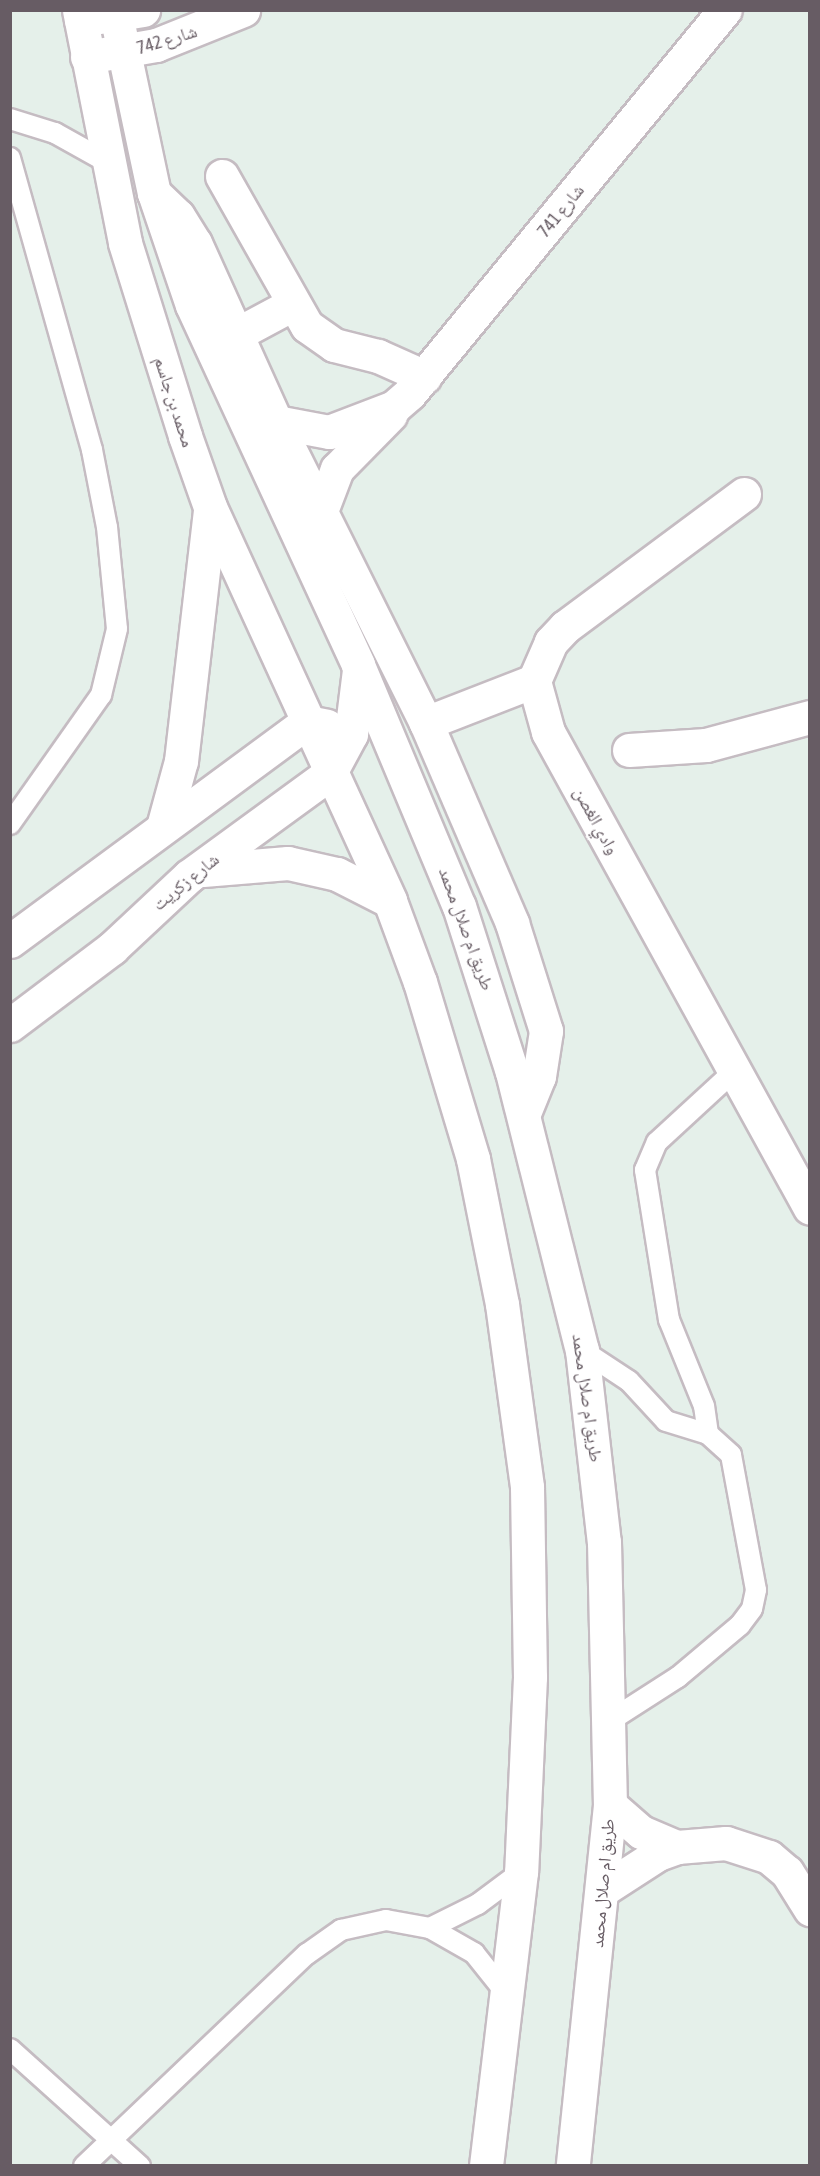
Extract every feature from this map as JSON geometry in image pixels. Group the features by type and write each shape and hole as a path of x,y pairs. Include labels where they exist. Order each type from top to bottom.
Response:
{"street":[{"name":"شارع 742","path":"87,57 124,53 198,32 243,10"},
{"name":"شارع 741","path":"321,511 337,469 382,427 394,408 425,377 725,10"},
{"path":"80,15 125,12 124,53 154,193 192,305 358,665"},
{"name":"محمد بن جاسم","path":"80,15 124,243 210,507 330,773"},
{"path":"222,176 291,305 307,326 334,345 378,356 425,377"},
{"path":"154,193 188,230 276,422 426,723 512,923 542,1009 545,1054 524,1113"},
{"path":"235,334 291,305"},
{"name":"شارع 741","path":"276,422 329,432 394,408"},
{"path":"426,723 534,681 551,642 565,627 744,494"},
{"path":"164,823 181,761 210,507"},
{"name":"شارع زكريت","path":"10,1025 112,948 198,871 330,773 351,734 359,688 358,665"},
{"name":"طريق ام صلال محمد","path":"358,665 410,784 484,979 524,1113 582,1350 604,1542 611,1720 610,1805 604,1889 573,2166"},
{"name":"وادي الغصن","path":"534,681 548,732 733,1072 810,1208"},
{"path":"629,750 706,745 810,717"},
{"path":"10,940 164,823 307,722 351,734 386,757 410,784"},
{"path":"330,773 390,901 458,1103 516,1390 527,1487 530,1584 521,1872 486,2166"},
{"path":"198,871 237,864 288,863 337,874 390,901"},
{"path":"610,1805 641,1832 678,1847"},
{"path":"604,1889 639,1863 678,1847 726,1843 769,1857 787,1872 810,1909"}],"lane":[{"path":"10,119 55,133 107,162"},
{"path":"10,158 92,450 107,527 117,628 101,695 10,824"},
{"path":"708,1434 704,1406 669,1320 645,1170 657,1142 733,1072"},
{"path":"582,1350 629,1381 666,1421 708,1434 731,1455 737,1469 756,1590 752,1610 678,1677 611,1720"},
{"path":"430,1928 478,1904 521,1872"},
{"path":"84,2166 323,1940 363,1922 386,1920 430,1928 474,1953 505,1992"},
{"path":"10,2049 140,2166"}]}
